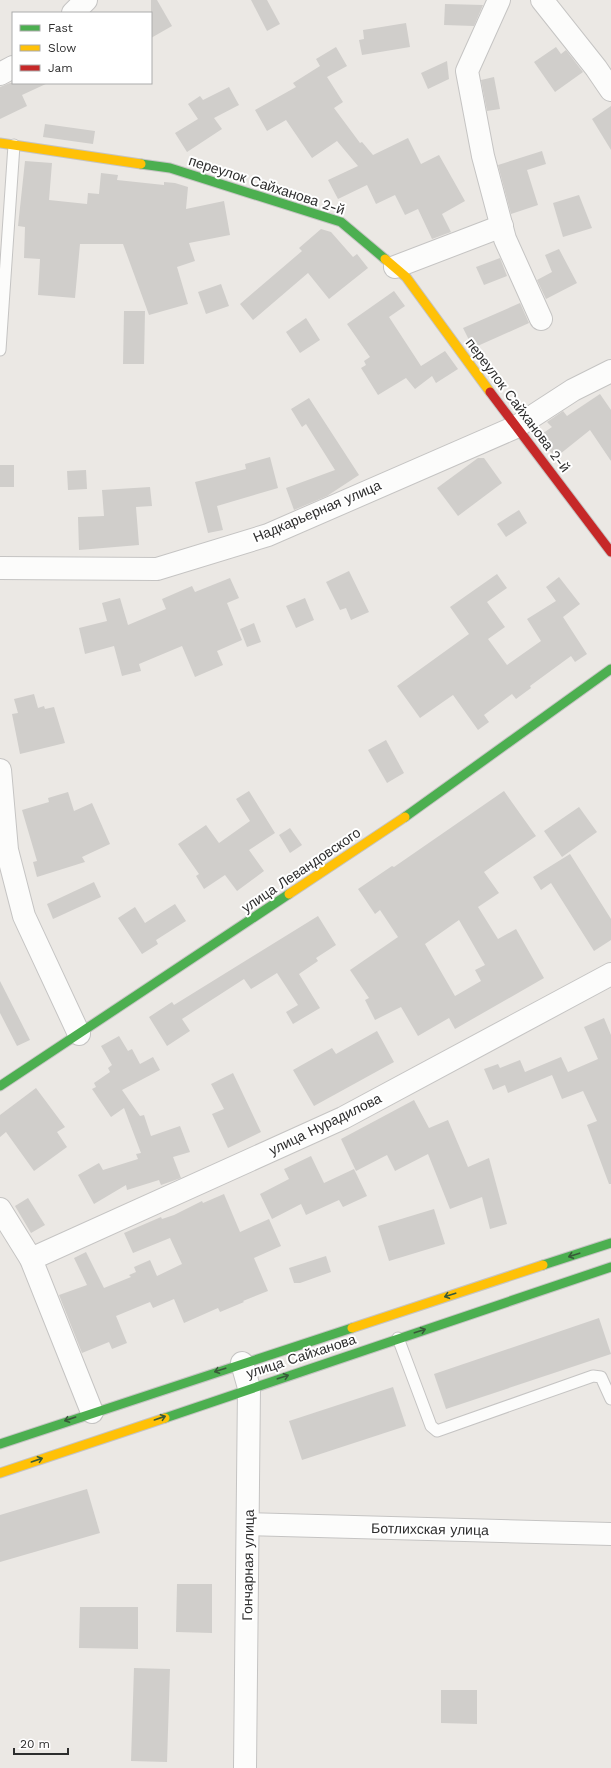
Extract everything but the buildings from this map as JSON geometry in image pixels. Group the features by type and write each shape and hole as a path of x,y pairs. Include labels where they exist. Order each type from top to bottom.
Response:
{"street":[{"path":"74,12 86,0"},
{"path":"499,0 467,71 483,156 505,239 541,319"},
{"path":"542,0 596,68 611,90"},
{"path":"0,74 12,68"},
{"name":"переулок Сайханова 2-й","path":"0,143 170,168 342,222 406,277 516,427 611,552"},
{"path":"394,267 502,226"},
{"name":"Надкарьерная улица","path":"0,568 157,569 268,535 516,427 573,390 611,371"},
{"name":"улица Левандовского","path":"0,1086 434,798 611,669"},
{"path":"0,770 4,852 24,916 79,1034"},
{"name":"улица Нурадилова","path":"32,1259 343,1118 611,974"},
{"path":"0,1209 32,1259 92,1412"},
{"name":"улица Сайханова","path":"0,1444 92,1412 611,1243"},
{"name":"улица Сайханова","path":"0,1473 611,1267"},
{"name":"Гончарная улица","path":"242,1363 249,1388 249,1524 245,1768"},
{"name":"Ботлихская улица","path":"249,1524 611,1534"}],"lane":[{"path":"0,350 14,145"},
{"path":"398,1338 430,1426 437,1431 593,1376 601,1377 611,1399"}],"traffic: fast":[{"path":"141,164 170,168 341,222 385,259"},
{"path":"405,817 611,669"},
{"path":"0,1086 289,894"},
{"path":"543,1265 611,1243"},
{"path":"165,1418 611,1267"},
{"path":"0,1444 352,1328"}],"traffic: slow":[{"path":"0,143 141,164"},
{"path":"385,259 406,277 490,392"},
{"path":"289,894 405,817"},
{"path":"352,1328 543,1265"},
{"path":"0,1473 165,1418"}],"traffic: jam":[{"path":"490,392 611,552"}]}
